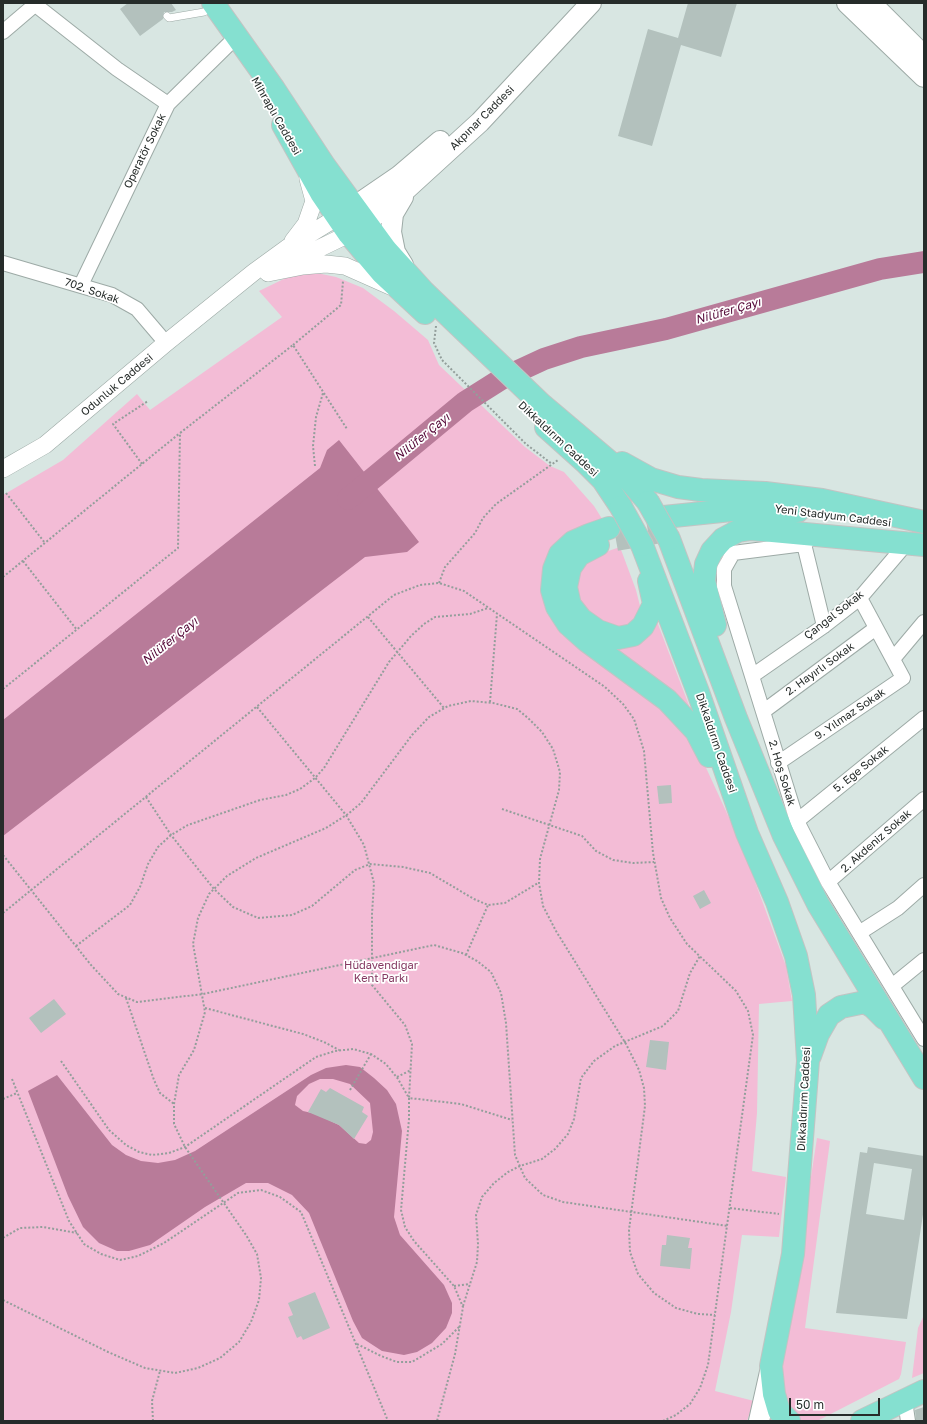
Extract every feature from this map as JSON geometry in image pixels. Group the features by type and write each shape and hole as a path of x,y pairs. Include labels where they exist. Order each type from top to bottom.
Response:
{"main road":[{"name":"Akpınar Caddesi","path":"404,182 515,68 572,3"},
{"name":"Akpınar Caddesi","path":"351,221 404,182 480,122 591,3"},
{"path":"846,3 924,78"},
{"path":"871,3 923,53"},
{"name":"Mihraplı Caddesi","path":"205,6 265,96 303,162 351,221"},
{"name":"Mihraplı Caddesi","path":"205,6 274,89 324,165 351,221"},
{"path":"324,165 342,182 356,189 368,190 404,182"},
{"path":"404,182 393,214 391,232 395,252 413,292"},
{"name":"Dikkaldırım Caddesi","path":"351,221 372,262 413,292 444,324 536,409 577,444 625,475 668,529 736,718 784,836 818,904 856,969 897,1032 924,1078"},
{"path":"577,444 625,465 652,480 678,487 701,490 765,493 822,500 924,522"},
{"name":"Dikkaldırım Caddesi","path":"577,444 621,507 642,545 698,692 747,833 777,902 796,956 804,995 808,1062 793,1254 771,1366 774,1394 779,1411 789,1421"},
{"name":"Yeni Stadyum Caddesi","path":"746,514 785,509 924,527"},
{"path":"668,529 746,514"},
{"name":"Yeni Stadyum Caddesi","path":"746,514 796,520 918,542"},
{"path":"764,788 753,741 707,598 704,581 706,564 712,551 720,543 738,531 751,529 810,539 918,542"},
{"path":"642,545 654,604 643,626 633,635 618,638 598,631 581,619 570,605 566,587 570,568 579,555 613,534 589,535 573,542 560,554 554,569 552,590 557,607 568,624 587,641 667,700 696,731 747,833"},
{"path":"808,1062 818,1034 829,1015 841,1006 865,1002 873,1007 897,1032"},
{"path":"759,1421 771,1366"},
{"path":"869,1420 912,1404"}],"street":[{"path":"3,32 35,4"},
{"name":"Operatör Sokak","path":"35,4 117,69 168,104 81,285"},
{"path":"168,104 230,44"},
{"path":"287,248 306,224 314,201 303,162"},
{"path":"227,296 254,272 287,248 351,221"},
{"path":"227,296 268,273 351,221"},
{"name":"702. Sokak","path":"3,263 112,295 137,308 166,343"},
{"path":"268,273 303,266 326,264 345,266 413,292"},
{"name":"Odunluk Caddesi","path":"3,469 45,445 166,343 227,296"},
{"path":"810,539 824,626"},
{"name":"2. Hoş Sokak","path":"810,539 733,553 724,569 724,586 797,820 828,882 924,1039"},
{"name":"Çangal Sokak","path":"752,676 824,626 860,598 918,542"},
{"name":"9. Yılmaz Sokak","path":"778,762 903,678 860,598"},
{"path":"893,659 924,622"},
{"name":"2. Hayırlı Sokak","path":"764,711 876,628"},
{"name":"5. Ege Sokak","path":"797,820 924,718"},
{"name":"2. Akdeniz Sokak","path":"828,882 924,799"},
{"path":"859,933 898,908 924,885"},
{"path":"892,986 924,960"}],"lane":[{"path":"167,16 169,18 205,6"},
{"path":"898,52 923,53"}],"path":[{"path":"3,577 180,433 341,305 345,266"},
{"path":"444,324 434,343 444,362 526,444 552,464"},
{"path":"292,345 347,429"},
{"path":"314,466 313,446 316,417 323,393"},
{"path":"142,464 113,424 148,401"},
{"path":"3,689 178,548 180,433"},
{"path":"439,583 445,567 475,533 483,518 496,504 577,444"},
{"path":"6,493 45,543"},
{"path":"23,561 77,630"},
{"path":"3,913 394,595 420,585 439,583 464,591 605,687 623,704 634,719 644,751 654,862 661,898 670,918 687,944 736,991 748,1011 753,1035 708,1365 700,1388 690,1404 676,1415 663,1421"},
{"path":"76,946 130,905 140,887 148,864 158,847 171,835 188,825 260,800 286,795 300,789 315,778 324,768 398,651 424,624 435,617 470,614 489,608"},
{"path":"490,702 497,614"},
{"path":"368,616 444,708"},
{"path":"3,1300 108,1352 145,1368 175,1373 198,1368 220,1358 239,1342 251,1322 259,1300 261,1278 257,1254 185,1147 174,1124 174,1104 179,1075 194,1050 201,1031 205,1008 204,994 193,944 198,918 209,894 227,876 256,858 326,828 346,816 361,803 412,735 429,717 448,706 471,701 490,702 517,709 542,732 553,749 560,772 559,790 540,859 538,883 543,906 556,931 625,1042 639,1070 644,1088 645,1106 629,1230 630,1252 638,1274 654,1293 676,1308 698,1314 715,1315"},
{"path":"257,707 346,816 364,845 374,883 371,958 372,985 405,1026 412,1044 409,1119 401,1210 405,1227 414,1241 454,1286 463,1307"},
{"path":"146,797 171,835 214,889 233,908 258,918 292,915 312,906 355,870 370,864 404,867 430,873 474,899 488,905 505,903 538,883"},
{"path":"502,809 582,836 596,850 614,860 633,863 654,862"},
{"path":"3,855 76,946 118,994 137,1002 204,994 434,945 466,955 491,972 501,993 506,1023 515,1155 525,1178 543,1195 563,1202 728,1226"},
{"path":"466,955 488,905"},
{"path":"437,1421 455,1354 463,1307 477,1262 478,1250 476,1215 482,1197 494,1183 520,1166 542,1159 555,1149 568,1134 574,1119 581,1078 594,1061 615,1046 663,1026 678,1011 690,973 700,956"},
{"path":"126,998 154,1080 160,1093 174,1104"},
{"path":"205,1008 303,1034 324,1042 339,1050"},
{"path":"61,1061 109,1130 126,1145 139,1152 152,1155 185,1147 316,1057 339,1050 352,1049 371,1054 386,1064 409,1098"},
{"path":"350,1090 371,1054"},
{"path":"396,1077 411,1070"},
{"path":"12,1079 69,1222 84,1244 100,1254 120,1260 138,1256 164,1243 238,1193 261,1190 280,1197 301,1212 388,1421"},
{"path":"3,1098 17,1093"},
{"path":"409,1098 461,1104 512,1120"},
{"path":"730,1208 796,1216"},
{"path":"3,1238 20,1228 43,1227 77,1233"},
{"path":"454,1286 470,1284"},
{"path":"356,1343 381,1356 397,1362 412,1362 442,1344 459,1328"},
{"path":"153,1421 152,1401 160,1370"}],"green space":[{"name":"Hüdavendigar Kent Parkı","path":"312,272 336,277 363,288 394,311 428,340 439,365 525,447 550,466 564,472 594,506 604,522 544,567 541,589 546,612 562,635 643,692 691,735 742,846 786,966 792,1001 759,1004 757,1113 752,1171 786,1177 779,1237 742,1235 731,1312 715,1391 754,1401 747,1421 3,1421 3,495 63,460 137,394 150,410 282,317 259,291 292,275"},
{"path":"620,547 636,590 640,606 638,615 626,628 616,629 579,607 574,583 576,572 588,558"},
{"path":"656,619 695,721 599,639"},
{"path":"817,1138 830,1141 805,1328 906,1342 899,1379 817,1421 805,1421 800,1420 790,1412 780,1378"},
{"path":"924,1315 924,1373 912,1378 918,1328"}],"water":[{"path":"339,440 419,542 407,552 365,557 3,836 3,720 320,468 327,450"},
{"path":"346,1065 360,1067 387,1090 396,1104 402,1131 394,1217 400,1235 444,1285 452,1303 452,1313 446,1328 432,1343 417,1352 404,1355 382,1351 362,1338 353,1321 309,1213 292,1195 268,1183 246,1183 205,1207 150,1245 129,1251 117,1251 99,1243 83,1227 68,1196 28,1091 57,1075 112,1145 126,1155 141,1161 158,1163 175,1160 195,1151 311,1075 326,1068","holes":["320,1079 333,1079 350,1084 370,1103 373,1132 371,1140 366,1144 359,1143 339,1125 316,1114 303,1111 295,1105 297,1096 309,1084"]}],"building":[{"path":"128,3 171,3 176,10 172,12 164,12 163,19 140,36 120,9"},
{"path":"688,3 737,3 721,57 681,45 652,146 618,136 648,29 678,38"},
{"path":"671,785 672,803 659,804 657,786"},
{"path":"704,890 711,903 700,909 693,896"},
{"path":"54,999 66,1014 41,1033 29,1018"},
{"path":"650,1040 669,1042 666,1070 646,1067"},
{"path":"330,1088 364,1107 362,1112 368,1116 354,1139 339,1125 308,1112 321,1089 326,1092"},
{"path":"868,1147 924,1156 924,1208 907,1319 836,1313 860,1152 867,1153","holes":["874,1163 912,1169 904,1220 866,1214"]},
{"path":"667,1235 690,1238 688,1248 692,1248 690,1269 660,1266 662,1245 666,1245"},
{"path":"315,1292 330,1328 303,1340 301,1336 297,1338 288,1317 293,1315 288,1303"},
{"path":"924,1407 924,1421 916,1421 915,1410"}],"waterway":[{"name":"Nilüfer Çayı","path":"348,499 465,402 503,378 544,359 581,347 666,329 880,269 924,262"}],"tunnel":[{"path":"616,540 672,530"}]}
